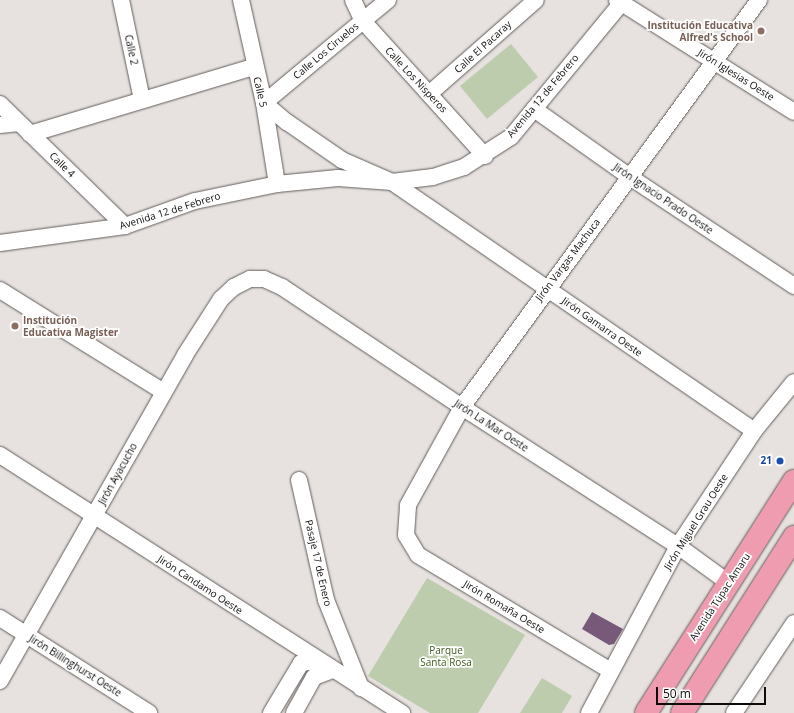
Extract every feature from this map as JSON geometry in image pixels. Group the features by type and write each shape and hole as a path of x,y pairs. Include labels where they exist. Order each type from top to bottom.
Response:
{"highway":[{"name":"Avenida Túpac Amaru","path":"646,713 794,480"},
{"path":"682,713 794,537"}],"street":[{"name":"Calle 2","path":"121,0 142,100"},
{"name":"Calle 5","path":"241,0 254,67 264,102 277,184"},
{"name":"Calle Los Nisperos","path":"353,0 363,21 485,156"},
{"name":"Calle Los Ciruelos","path":"264,102 388,0"},
{"name":"Calle El Pacaray","path":"429,94 536,0"},
{"name":"Jirón Vargas Machuca","path":"406,535 408,505 462,407 546,288 630,178 713,60 759,0"},
{"name":"Jirón Iglesias Oeste","path":"620,1 794,112"},
{"name":"Avenida 12 de Febrero","path":"0,243 125,226 195,201 277,184 338,178 392,182 433,176 464,167 485,156 511,137 620,1"},
{"path":"0,125 25,128 142,100 254,67"},
{"name":"Jirón Gamarra Oeste","path":"264,102 287,122 342,160 392,182 754,431"},
{"name":"Calle 4","path":"0,104 125,226"},
{"name":"Jirón Ignacio Prado Oeste","path":"534,109 630,178 794,286"},
{"name":"Jirón Ayacucho","path":"0,680 164,392 221,299 234,287 250,279"},
{"name":"Jirón La Mar Oeste","path":"250,279 264,279 282,287 462,407 678,546 729,583"},
{"path":"0,290 164,392"},
{"name":"Jirón Miguel Grau Oeste","path":"588,713 678,546 754,431 794,382"},
{"name":"Jirón Candamo Oeste","path":"0,456 317,661 402,713"},
{"name":"Pasaje 17 de Enero","path":"299,480 326,600 361,688"},
{"name":"Jirón Romaña Oeste","path":"406,535 418,555 611,671"},
{"name":"Jirón Billinghurst Oeste","path":"0,618 150,713"},
{"path":"734,713 794,623"},
{"path":"272,713 300,663 317,661"},
{"path":"294,713 314,676 332,670"}],"green space":[{"path":"511,44 538,77 487,119 460,86"},
{"name":"Parque Santa Rosa","path":"427,578 525,635 478,713 430,713 368,676"},
{"path":"542,678 572,696 562,713 520,713"}],"building":[{"path":"592,612 623,629 614,644 609,645 582,629"}],"place":[{"name":"Institución Educativa Alfred's School","path":"761,31"},
{"name":"Institución Educativa Magister","path":"15,326"},
{"name":"21","path":"780,461"}]}
